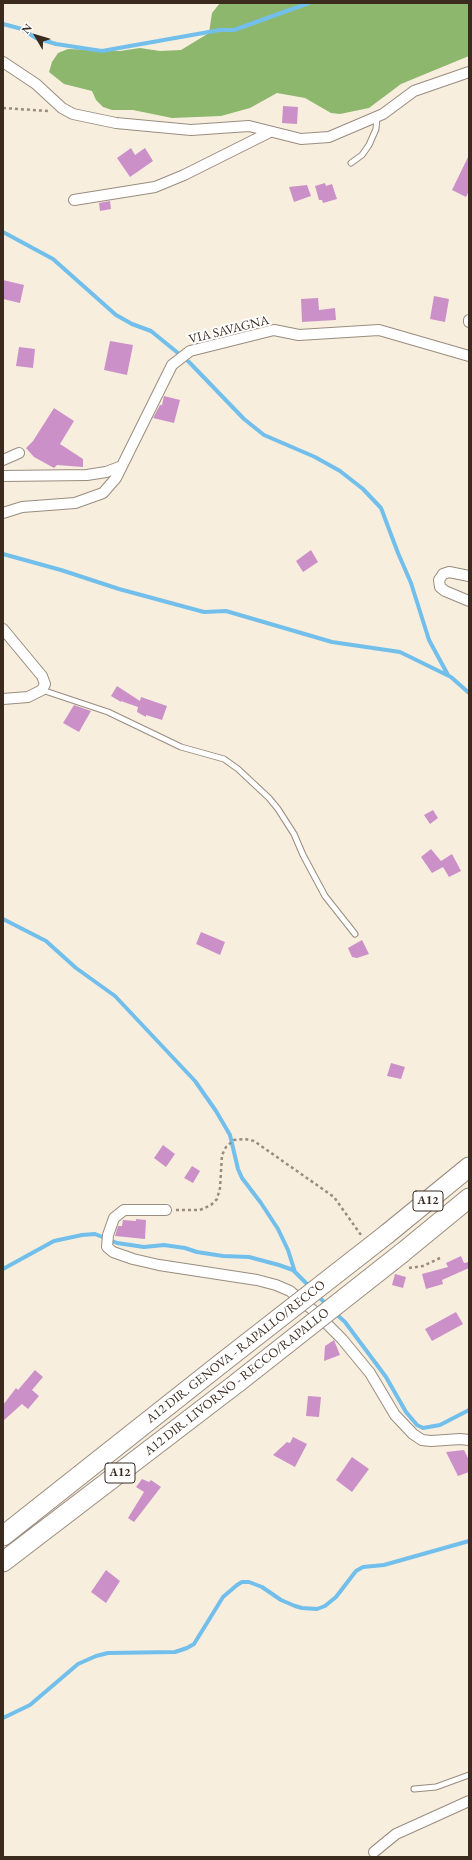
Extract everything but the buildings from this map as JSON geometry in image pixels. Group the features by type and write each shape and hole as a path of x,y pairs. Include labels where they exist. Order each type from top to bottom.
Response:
{"highway":[{"name":"A12 DIR. GENOVA - RAPALLO/RECCO","path":"3,1536 387,1234 469,1167"},
{"name":"A12 DIR. LIVORNO - RECCO/RAPALLO","path":"3,1562 237,1383 402,1260 469,1198"}],"street":[{"path":"3,62 36,84 62,108 73,114 116,123 191,130 249,126 301,139 329,137 377,116 414,91 469,72"},
{"path":"74,200 155,187 191,172 270,132"},
{"name":"VIA SAVAGNA","path":"3,513 22,507 75,503 103,493 116,478 172,365 190,351 274,330 299,335 379,330 469,356"},
{"path":"3,460 19,453"},
{"path":"3,476 87,475 106,472 122,466"},
{"path":"469,576 449,572 443,574 439,580 440,587 445,591 469,601"},
{"path":"3,629 42,676 45,684 42,690 20,699 3,699"},
{"path":"166,1210 124,1210 114,1218 108,1235 107,1247 113,1252 159,1265 258,1280 290,1291 314,1311 342,1339 370,1373 395,1415 413,1434 422,1440 431,1441 460,1439 469,1440"},
{"path":"374,1852 396,1834 469,1802"}],"lane":[{"path":"351,163 362,155 369,145 376,129 377,116"},
{"path":"42,690 108,712 181,746 212,754 224,759 238,769 269,798 278,809 294,834 303,855 325,896 355,934"},
{"path":"414,1789 436,1787 469,1775"}],"path":[{"path":"3,108 73,114"},
{"path":"166,1210 200,1210 211,1205 217,1199 220,1188 222,1155 226,1147 234,1140 245,1139 254,1141 334,1197 365,1239"},
{"path":"402,1260 423,1266 440,1258"}],"green space":[{"path":"220,3 469,3 469,56 401,84 369,108 340,114 331,113 305,98 277,93 250,108 221,116 172,118 133,110 112,110 103,107 96,100 92,91 64,84 49,72 52,62 58,53 68,49 120,51 140,48 160,51 181,50 209,33 212,13"}],"waterway":[{"path":"3,24 22,29 36,38 56,44 102,51 220,30 234,30 309,3"},
{"path":"3,232 53,259 116,315 132,324 151,331 189,362 244,419 264,435 315,457 340,471 363,489 381,508 411,583 429,640 448,675"},
{"path":"3,554 61,570 119,589 204,612 226,611 332,642 400,652 451,677 469,693"},
{"path":"3,919 46,941 76,968 115,996 195,1081 216,1111 230,1135 238,1169 242,1178 278,1229 288,1250 295,1272"},
{"path":"3,1269 54,1241 82,1235 95,1234 117,1243 144,1247 164,1245 223,1256 249,1257 293,1270 310,1287"},
{"path":"317,1295 328,1306"},
{"path":"334,1312 345,1322 386,1377 406,1412 417,1425 423,1428 440,1425 469,1410"},
{"path":"3,1718 30,1705 78,1664 96,1656 108,1653 175,1652 187,1648 194,1644 223,1597 242,1582 249,1582 262,1587 281,1600 295,1606 317,1609 325,1606 336,1597 356,1571 363,1567 384,1565 469,1541"}]}
